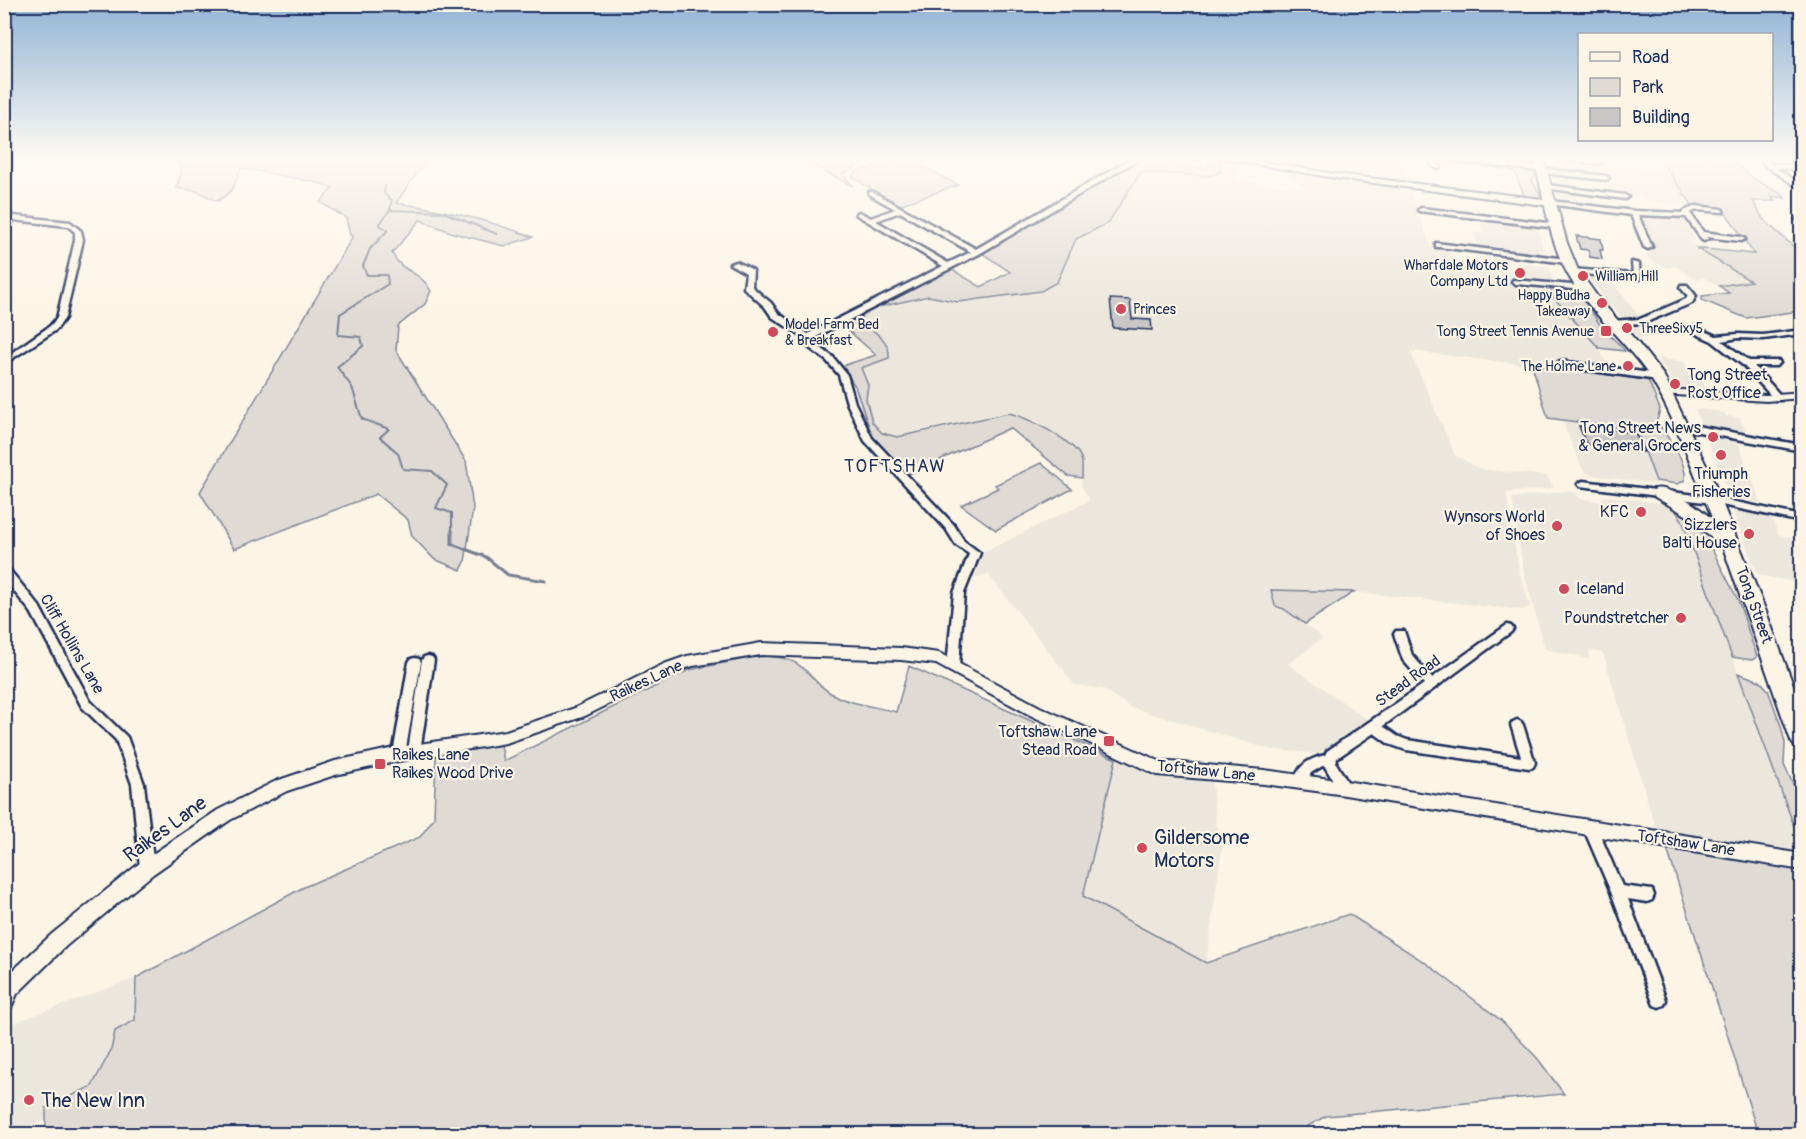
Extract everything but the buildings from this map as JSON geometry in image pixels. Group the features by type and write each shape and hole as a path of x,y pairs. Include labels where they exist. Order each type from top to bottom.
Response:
{"highway":[{"name":"Tong Street","path":"1553,210 1570,266 1583,288 1611,323 1644,357 1658,377 1747,582 1802,741"},
{"path":"1661,493 1692,511 1730,546"}],"street":[{"path":"899,210 976,252"},
{"path":"871,221 899,210"},
{"path":"808,337 976,252 1048,210"},
{"path":"1422,210 1556,226"},
{"path":"1610,210 1688,215"},
{"path":"1687,210 1686,212 1702,236 1741,239"},
{"path":"1714,210 1721,211"},
{"path":"1634,213 1648,247"},
{"path":"860,214 948,266"},
{"path":"4,217 70,224 78,231 79,240 61,318 53,328 4,362"},
{"path":"1439,245 1637,277 1635,264"},
{"path":"734,264 750,272 748,288 768,305 775,315 808,337"},
{"path":"1516,282 1583,288"},
{"path":"1611,323 1641,321 1689,301 1692,296 1684,287"},
{"path":"1693,329 1715,339 1747,364 1778,398"},
{"path":"1715,339 1738,336 1763,337 1802,332"},
{"path":"808,337 806,341 830,358 843,375 858,421 868,439 950,527 960,543 975,553 959,593 953,666"},
{"path":"1747,364 1776,363"},
{"path":"1560,364 1573,368 1658,377"},
{"path":"1665,392 1799,397"},
{"path":"1680,426 1802,448"},
{"path":"1583,484 1712,500 1802,519"},
{"name":"Cliff Hollins Lane","path":"4,572 34,609 86,704 121,737 138,784 147,868"},
{"name":"Stead Road","path":"1300,782 1302,773 1307,769 1320,760 1329,759 1331,755 1507,629"},
{"path":"1400,634 1407,657 1431,684"},
{"name":"Raikes Lane","path":"6,992 59,940 147,868 224,814 282,786 335,768 406,752 506,737 580,712 669,668 692,660 735,651 785,648 901,654 939,659 953,666"},
{"path":"406,752 421,661"},
{"name":"Toftshaw Lane","path":"953,666 1035,711 1144,764 1172,771 1345,788 1802,862"},
{"path":"1374,726 1393,740 1406,744 1529,763 1517,725"},
{"path":"1329,759 1345,788"},
{"path":"1590,827 1618,891 1659,1000"},
{"path":"1618,891 1647,895"}],"shaded area":[{"path":"1117,210 1417,210 1431,247 1449,249 1452,265 1526,272 1523,263 1549,267 1553,279 1548,283 1512,280 1520,295 1554,298 1599,348 1612,375 1410,351 1455,455 1480,469 1547,476 1554,488 1506,493 1519,571 1530,606 1522,610 1354,592 1271,590 1275,606 1284,609 1323,638 1288,664 1370,721 1318,754 1269,749 1129,707 1103,689 1075,685 988,574 974,578 984,552 1090,500 1081,485 1083,466 1073,447 1021,416 939,426 897,437 882,433 872,422 866,399 868,385 861,368 889,358 859,321 863,313 874,308 929,296 958,302 978,301 1057,282 1076,239 1109,223"},
{"path":"1631,215 1659,215 1684,220 1696,242 1688,241 1752,282 1719,286 1705,278 1695,279 1675,266 1669,268 1655,263 1648,259 1646,254 1649,254"},
{"path":"1480,220 1528,225 1538,230 1544,250 1536,255 1478,247 1473,232 1485,234"},
{"path":"1585,274 1611,277 1640,317 1641,324 1655,337 1638,338"},
{"path":"1657,358 1684,362 1693,378 1700,379 1708,390 1677,387"},
{"path":"1695,409 1723,412 1727,416 1740,418 1746,433 1738,442 1761,503 1730,497"},
{"path":"1561,419 1637,430 1657,484 1587,473 1582,468"},
{"path":"1565,491 1574,492 1581,499 1600,502 1603,497 1610,496 1672,505 1682,520 1801,845 1801,856 1656,829 1603,653 1589,650 1589,659 1545,649 1524,573 1512,498"},
{"path":"1732,509 1772,517 1778,534 1801,541 1801,583 1758,575"},
{"path":"1116,759 1165,776 1212,781 1216,824 1223,840 1206,963 1083,896"},
{"path":"136,978 135,1020 115,1031 111,1050 92,1086 46,1108 46,1120 5,1134 5,1026"}],"green space":[{"path":"333,210 440,210 499,225 533,237 504,246 453,233 420,220 392,253 401,265 422,279 431,291 425,304 398,326 396,350 466,461 473,508 465,562 461,570 434,559 412,536 408,520 376,494 234,549 200,492 353,236 350,235 346,218"},
{"path":"1053,210 1116,210 1108,223 1076,239 1057,282 1041,291 958,302 929,296 874,308 951,269 981,287 1010,272 982,253"},
{"path":"1724,210 1758,210 1763,219 1795,248 1801,249 1801,311 1746,318 1702,300 1702,296 1729,293 1719,286 1751,281 1696,248 1754,254"},
{"path":"1550,288 1570,292 1582,299 1604,330 1625,351 1599,348 1554,298"},
{"path":"863,313 860,321 880,336 889,351 889,358 861,368 868,385 866,399 872,422 882,433 897,437 1009,413 1027,419 1070,444 1081,458 1082,478 1068,476 1010,428 909,474 873,439 855,386 842,366 876,355 842,325"},
{"path":"1532,365 1648,380 1660,409 1657,421 1680,457 1685,480 1678,484 1656,481 1637,430 1548,418"},
{"path":"1041,463 1072,489 996,530 961,505 998,488 995,485"},
{"path":"1672,505 1693,520 1709,544 1738,600 1757,657 1752,660 1732,657 1682,520"},
{"path":"1271,590 1354,592 1305,624 1284,609 1275,606"},
{"path":"759,656 790,660 840,698 896,712 909,666 1116,759 1083,896 1206,963 1349,914 1426,963 1502,1021 1538,1059 1564,1094 1326,1116 1306,1127 1301,1134 46,1134 46,1108 92,1086 111,1050 115,1031 135,1020 136,978 304,887 420,837 434,818 436,755 501,745 504,761 689,670"},
{"path":"1738,673 1760,681 1768,690 1785,743 1784,765 1801,801 1801,845"},
{"path":"1667,849 1801,870 1801,1134 1758,1134"}],"waterway":[{"path":"390,210 379,225 388,230 370,249 363,266 367,275 387,275 388,284 340,314 338,335 361,337 363,346 337,367 352,387 362,419 389,429 380,437 398,453 403,469 432,471 447,485 436,508 452,513 452,544 486,557 508,575 546,581"},
{"path":"394,210 443,212 497,234"}],"place":[{"name":"Wharfdale Motors Company Ltd","path":"1520,273"},
{"name":"William Hill","path":"1583,276"},
{"name":"Happy Budha Takeaway","path":"1602,303"},
{"name":"Princes","path":"1121,309"},
{"name":"ThreeSixy5","path":"1627,328"},
{"name":"Tong Street Tennis Avenue","path":"1606,331"},
{"name":"Model Farm Bed & Breakfast","path":"773,332"},
{"name":"The Holme Lane","path":"1628,366"},
{"name":"Tong Street Post Office","path":"1675,384"},
{"name":"Tong Street News & General Grocers","path":"1713,437"},
{"name":"Triumph Fisheries","path":"1721,455"},
{"name":"KFC","path":"1641,512"},
{"name":"Wynsors World of Shoes","path":"1557,526"},
{"name":"Sizzlers Balti House","path":"1749,534"},
{"name":"Iceland","path":"1564,589"},
{"name":"Poundstretcher","path":"1681,618"},
{"name":"Toftshaw Lane Stead Road","path":"1109,741"},
{"name":"Raikes Lane Raikes Wood Drive","path":"380,764"},
{"name":"Gildersome Motors","path":"1142,848"},
{"name":"The New Inn","path":"29,1100"}],"district":[{"name":"TOFTSHAW","path":"895,466"}]}
